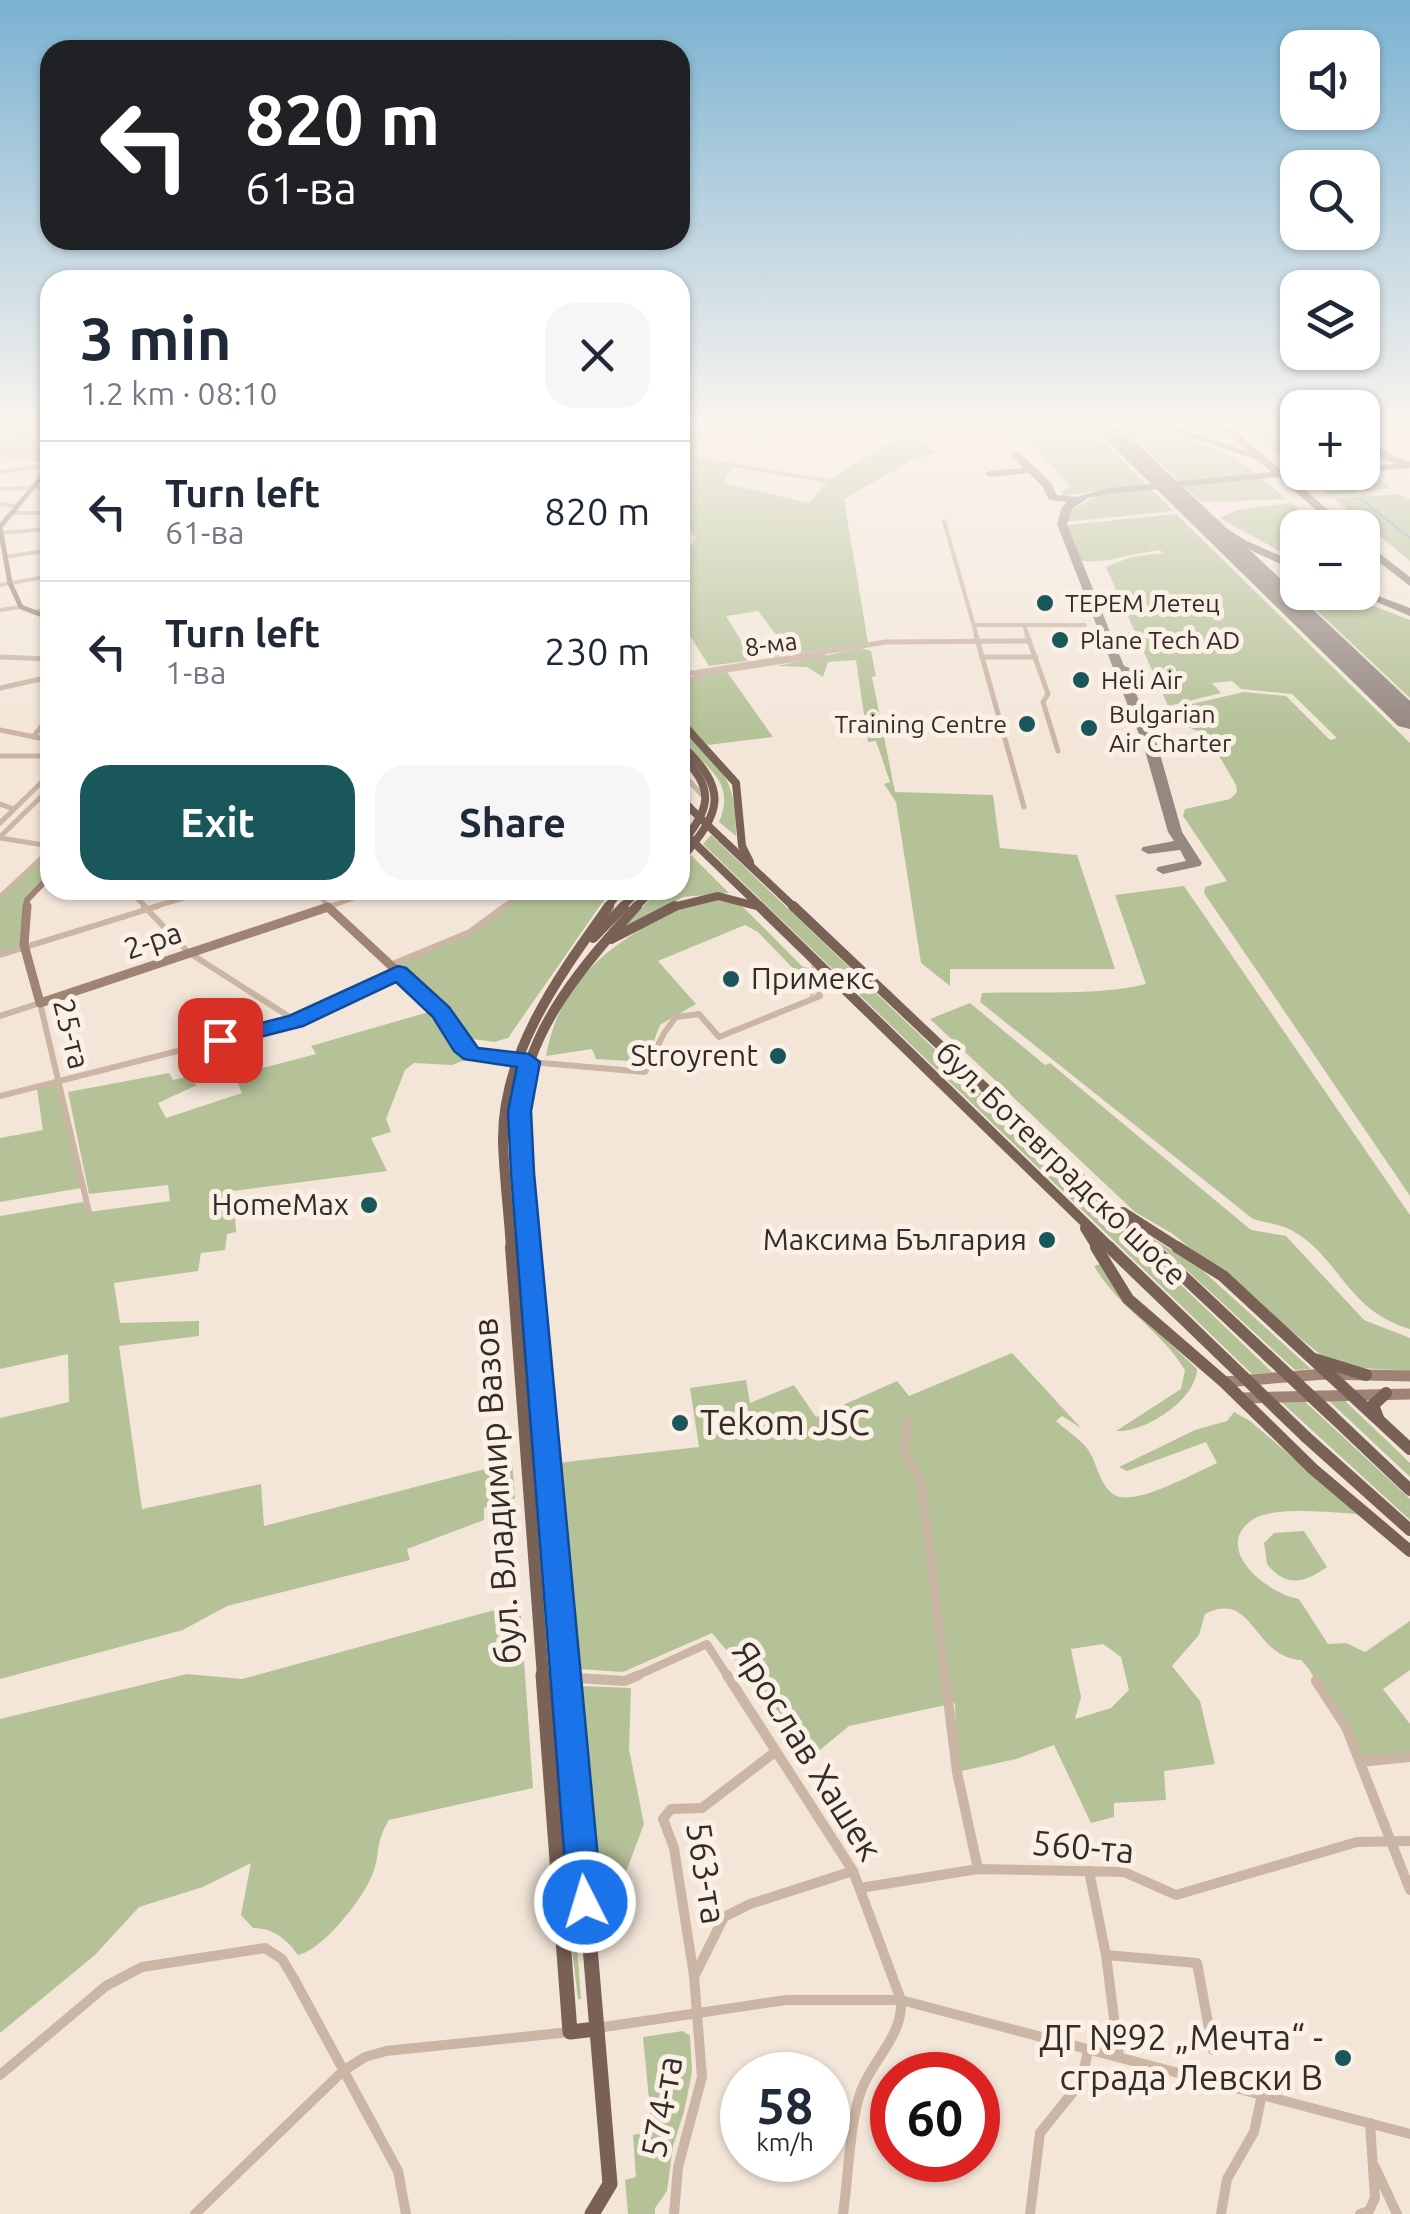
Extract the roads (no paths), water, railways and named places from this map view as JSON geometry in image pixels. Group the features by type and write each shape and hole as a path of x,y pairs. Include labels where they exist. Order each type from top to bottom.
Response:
{"main road":[{"path":"690,734 736,784 742,846 755,872"},
{"path":"690,755 711,775 719,800 708,830 690,849"},
{"path":"690,759 704,778 708,799 703,815 690,833"},
{"name":"бул. Ботевградско шосе","path":"690,809 1410,1490"},
{"name":"бул. Ботевградско шосе","path":"690,839 1306,1437 1410,1530"},
{"path":"690,898 738,898 766,911"},
{"path":"572,960 613,900"},
{"path":"572,960 629,900"},
{"name":"бул. Владимир Вазов","path":"570,2032 504,1139 510,1083 548,1018 604,943 643,900"},
{"path":"604,943 686,900"},
{"name":"бул. Владимир Вазов","path":"572,960 534,1017 523,1061 520,1111 522,1173 610,2184 592,2214"},
{"path":"1056,1193 1088,1231 1128,1299 1224,1382 1313,1469 1410,1551"},
{"path":"1097,1195 1208,1264 1410,1449"},
{"path":"1302,1352 1338,1369 1366,1374"},
{"path":"1308,1394 1322,1384 1325,1374"},
{"path":"1382,1423 1373,1404 1386,1393"},
{"path":"570,2032 596,2029"}],"street":[{"path":"945,524 1024,807"},
{"path":"21,607 10,584 0,529 40,530"},
{"path":"5,557 40,552"},
{"path":"0,584 40,578"},
{"path":"0,610 21,607 40,614"},
{"path":"34,612 40,611"},
{"path":"976,625 1084,625"},
{"path":"1024,625 1048,694 1043,702 1058,750"},
{"name":"8-ма","path":"690,673 868,644 1030,640"},
{"path":"0,657 40,658"},
{"path":"984,657 1036,657"},
{"name":"8-ма","path":"690,679 731,667"},
{"path":"0,688 40,679"},
{"path":"33,737 40,728"},
{"path":"0,730 40,738"},
{"path":"0,756 40,756"},
{"path":"690,781 701,791 703,815"},
{"path":"0,823 40,784"},
{"path":"0,837 40,798"},
{"path":"0,804 14,810"},
{"path":"0,837 40,846"},
{"path":"2,896 40,858"},
{"name":"25-та","path":"40,886 26,900 24,945 89,1212"},
{"path":"138,900 188,952 296,1021"},
{"path":"0,955 174,900"},
{"path":"324,900 441,1012 462,1046 472,1054 523,1061 644,1072 651,1065 660,1036 679,1018 695,1012 716,1034 724,1036 822,994 812,956"},
{"name":"2-ра","path":"0,1016 346,900"},
{"path":"0,1096 296,1021 470,932 513,900"},
{"path":"1224,1382 1325,1374 1410,1376"},
{"path":"1240,1398 1410,1394"},
{"path":"908,1421 900,1439 906,1466 921,1480 957,1772 978,1869"},
{"name":"Ярослав Хашек","path":"577,1678 625,1681 707,1644 853,1871 901,2000"},
{"path":"1316,1682 1346,1726 1410,1890"},
{"name":"563-та","path":"697,2010 674,1848 663,1820 671,1809 702,1808 714,1801 775,1752"},
{"path":"1361,1762 1410,1758"},
{"name":"560-та","path":"860,1888 978,1869 1089,1871 1138,1875 1176,1895 1309,1854 1372,1840 1410,1841"},
{"path":"694,1976 724,1917 750,1904 853,1871"},
{"path":"1089,1871 1106,1955 1119,2057"},
{"path":"0,2075 106,1986 124,1976 154,1964 265,1948 282,1960 398,2170 406,2214"},
{"path":"1106,1955 1198,1963 1213,2050"},
{"path":"596,2029 697,2010 838,1994 901,2000 1410,2134"},
{"path":"843,2214 861,2091 894,2036 902,2016 901,2000"},
{"name":"574-та","path":"674,2214 678,2166 702,2077 697,2010"},
{"path":"195,2214 343,2072 377,2052 570,2032"},
{"path":"1030,2214 1040,2134 1081,2082 1088,2051"},
{"path":"1221,2214 1227,2179 1254,2132 1262,2094"},
{"path":"1360,2214 1369,2210 1375,2198 1370,2123"},
{"path":"1372,2161 1398,2214"}],"waterway":[{"path":"1393,524 1410,538"}],"place":[{"name":"ТЕРЕМ Летец","path":"1045,603"},
{"name":"Plane Tech AD","path":"1060,640"},
{"name":"Heli Air","path":"1081,680"},
{"name":"Training Centre","path":"1027,724"},
{"name":"Bulgarian Air Charter","path":"1089,728"},
{"name":"Примекс","path":"731,979"},
{"name":"Stroyrent","path":"778,1056"},
{"name":"HomeMax","path":"369,1205"},
{"name":"Максима България","path":"1047,1240"},
{"name":"Tekom JSC","path":"680,1423"},
{"name":"ДГ №92 „Мечта“ - сграда Левски В","path":"1343,2058"}]}
